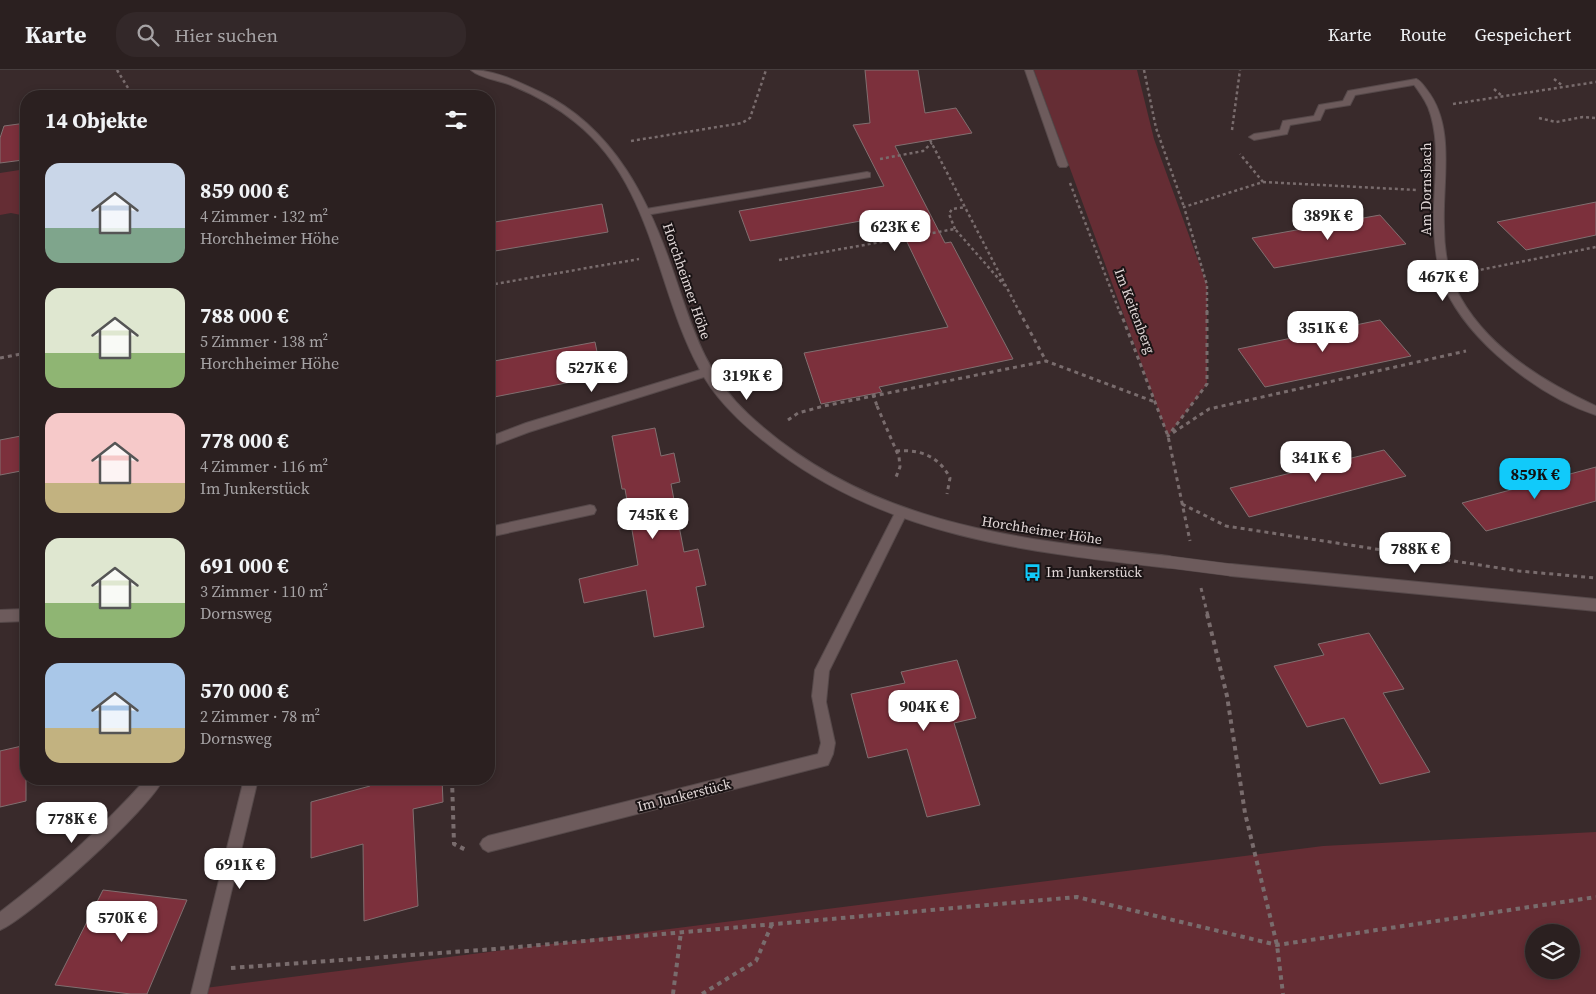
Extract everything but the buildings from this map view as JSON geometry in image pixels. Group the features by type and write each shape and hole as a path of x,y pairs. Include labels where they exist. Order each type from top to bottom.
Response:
{"street":[{"name":"Horchheimer Höhe","path":"475,70 491,72 537,94 582,122 615,157 634,186 646,212 663,255 691,342 706,372 734,407 787,454 824,478 901,513 967,534 1007,542 1231,570 1596,604"},
{"path":"1029,70 1063,165"},
{"name":"Am Dornsbach","path":"1254,137 1284,132 1286,123 1317,118 1322,107 1347,104 1351,93 1416,82 1423,90 1438,121 1441,141 1439,237 1446,277 1456,300 1494,344 1516,364 1543,383 1596,411"},
{"name":"Horchheimer Höhe","path":"646,212 867,175"},
{"path":"495,440 526,428 706,372"},
{"path":"495,531 590,510"},
{"name":"Im Junkerstück","path":"488,844 823,760 828,753 828,741 821,712 818,688 822,670 901,513"},
{"path":"0,616 20,615"},
{"path":"0,922 42,890 87,851 150,785"},
{"path":"199,994 250,785"}],"path":[{"path":"117,70 129,90"},
{"path":"631,141 742,123 750,118 766,70"},
{"path":"1144,70 1156,128 1184,207 1207,285 1207,384 1168,436"},
{"path":"1232,132 1240,70"},
{"path":"1554,79 1563,87"},
{"path":"1431,107 1596,82"},
{"path":"1494,89 1502,96"},
{"path":"1539,118 1556,122 1584,117 1596,118"},
{"path":"867,175 862,164 865,162 923,151 931,142 966,207 1004,286 1046,361"},
{"path":"1238,152 1263,182"},
{"name":"Im Keitenberg","path":"1063,165 1168,436 1192,549"},
{"path":"1184,207 1263,182 1439,191"},
{"path":"966,207 952,209 948,214 955,229 1004,286"},
{"path":"779,260 955,229"},
{"path":"1446,277 1596,247"},
{"path":"495,284 663,255"},
{"path":"1168,436 1210,409 1494,344"},
{"path":"0,358 20,354"},
{"path":"788,420 802,412 824,406 1046,361 1156,402"},
{"path":"874,394 877,406 896,451 900,467 896,476"},
{"path":"896,451 905,450 923,453 941,464 950,478 947,494"},
{"path":"1182,504 1226,526 1519,571 1596,578"},
{"path":"1200,585 1226,696 1245,813 1276,945 1284,994"},
{"path":"452,785 454,844 464,850 488,844"},
{"path":"206,970 494,949 1077,897 1276,945 1596,897"},
{"path":"702,994 756,961 772,924"},
{"path":"673,994 681,932"}],"shaded area":[{"path":"1034,70 1137,70 1154,139 1207,285 1207,384 1168,436"},
{"path":"20,170 20,215 11,213 0,215 0,173"},
{"path":"1596,832 1596,994 203,994 205,988 1323,846"}],"place":[{"name":"Im Junkerstück","path":"1032,572"}]}
